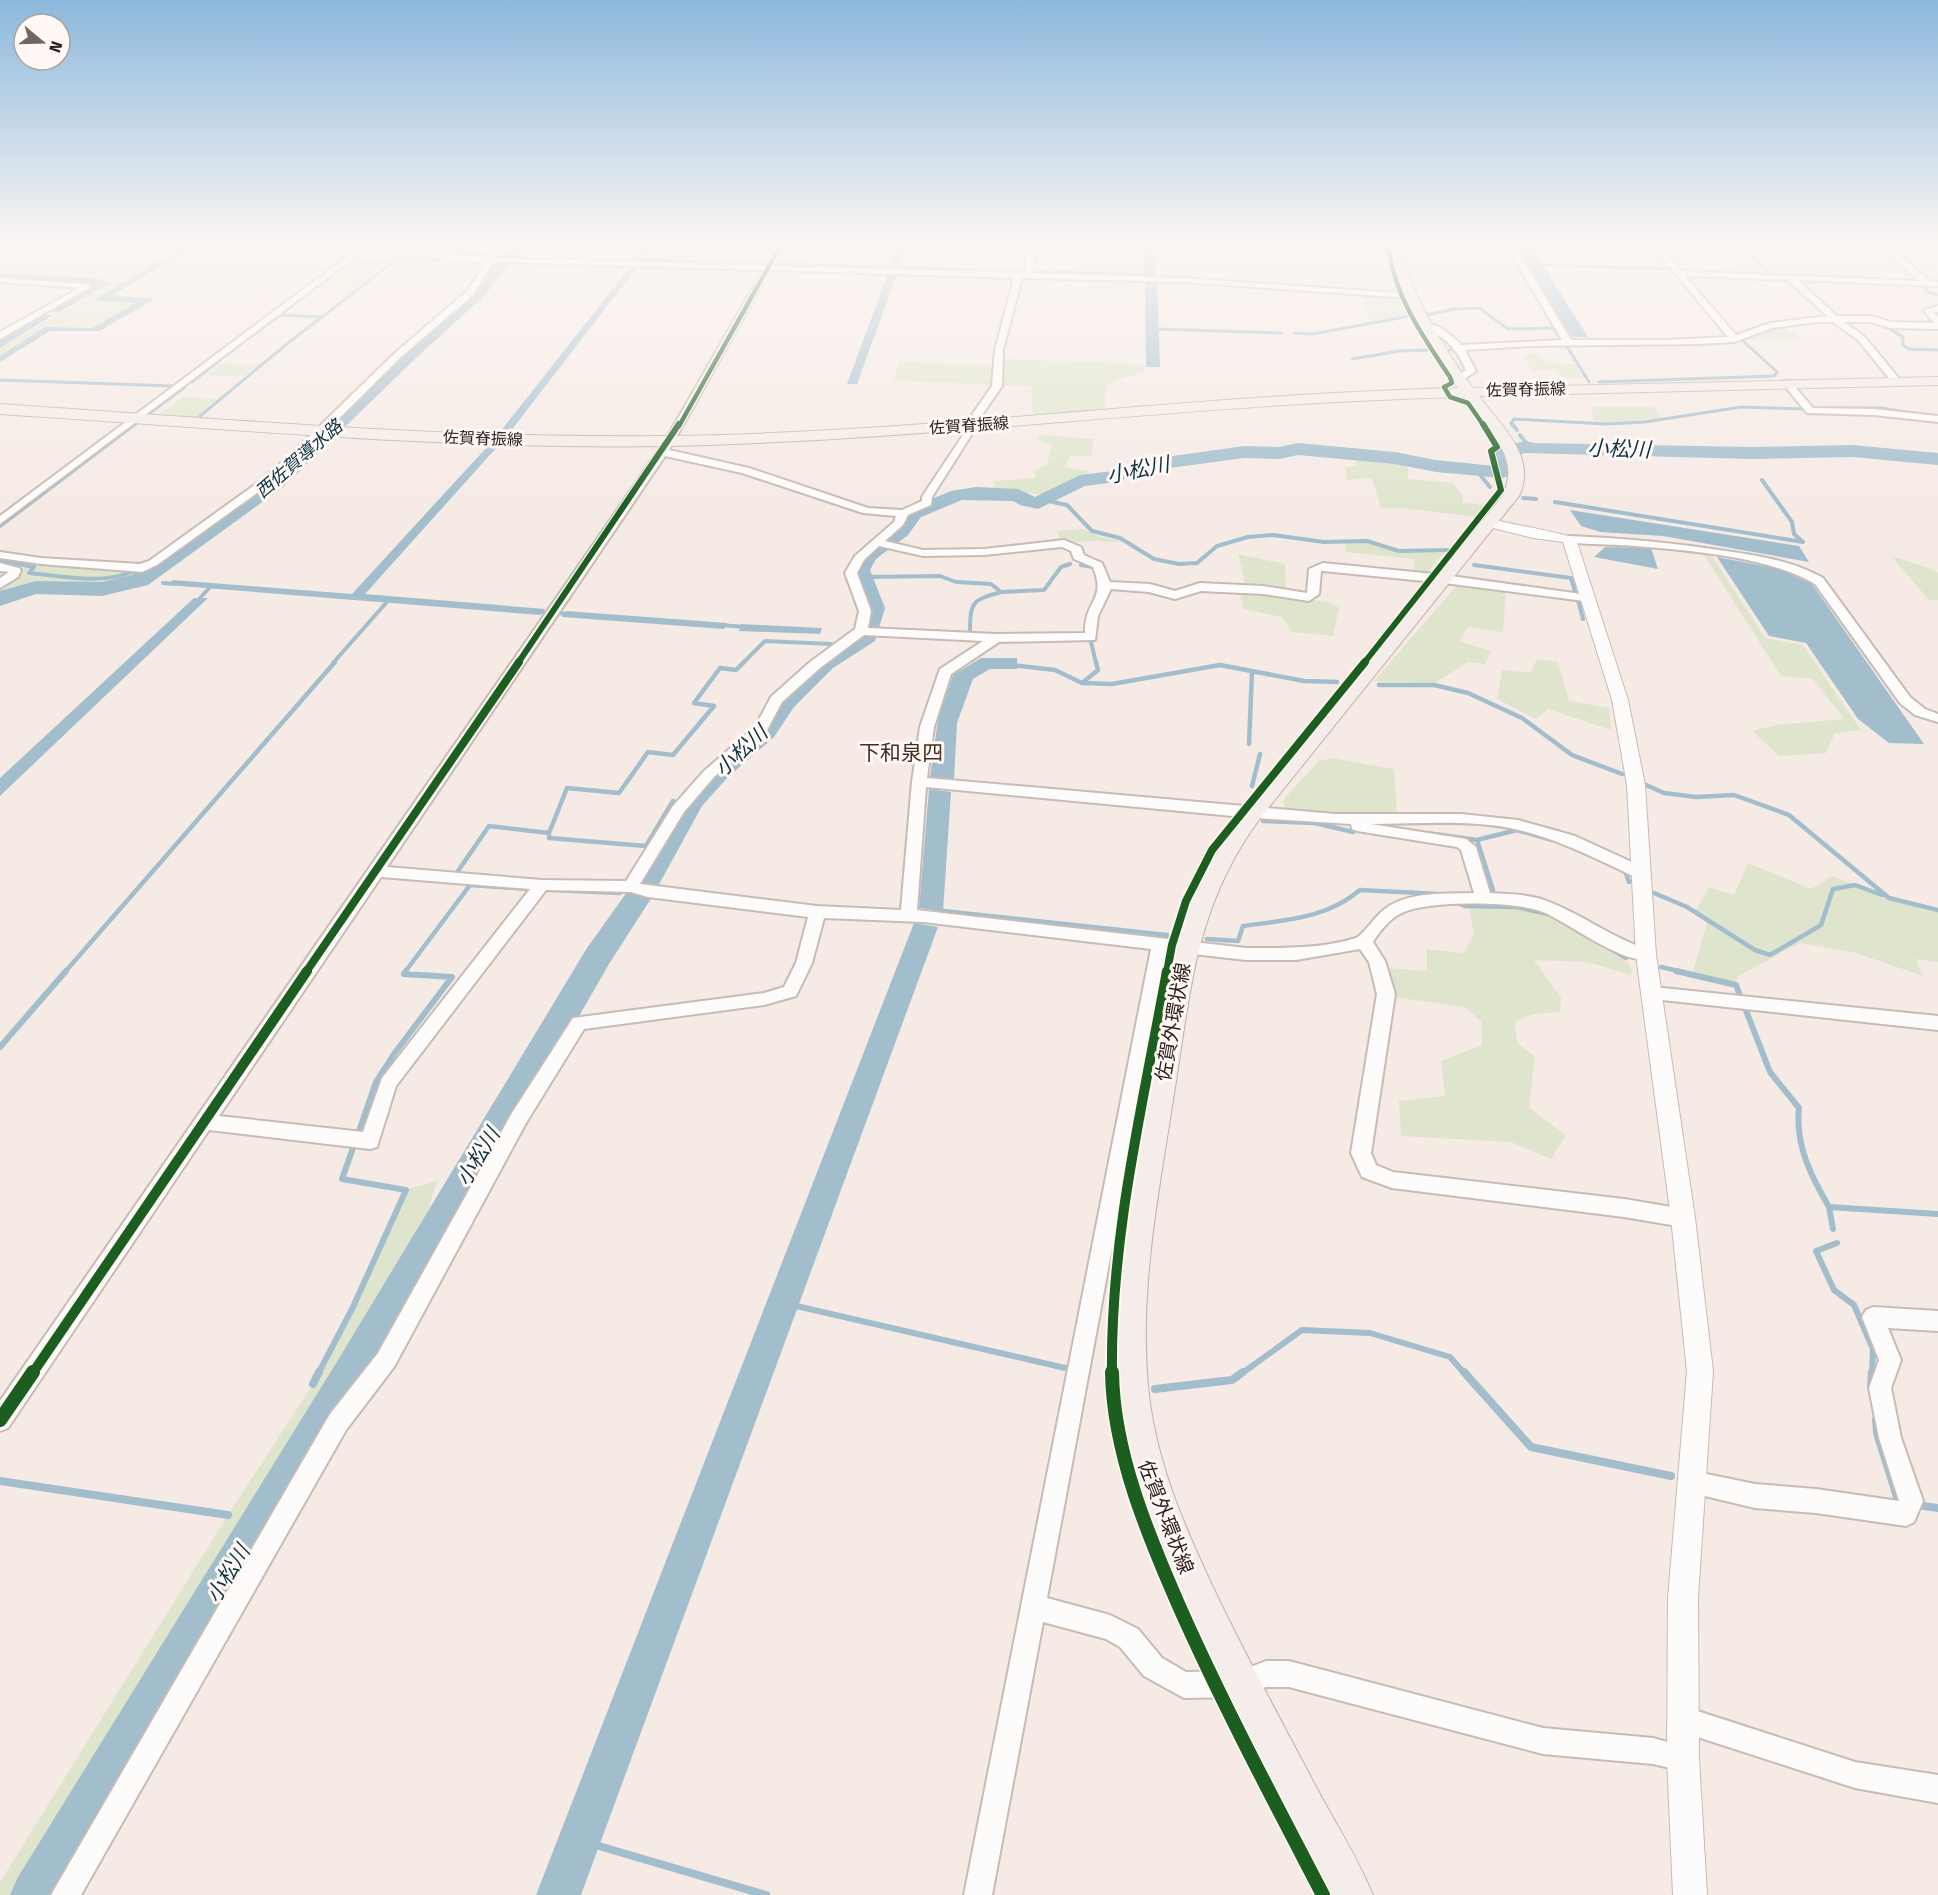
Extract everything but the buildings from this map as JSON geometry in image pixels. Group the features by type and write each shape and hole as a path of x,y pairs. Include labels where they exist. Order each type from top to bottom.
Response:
{"main road":[{"name":"佐賀外環状線","path":"1351,1895 1240,1684 1172,1544 1141,1455 1131,1390 1128,1327 1133,1254 1173,945 1198,905 1225,852 1254,813 1358,682 1507,502 1515,486 1519,470 1510,449 1429,331"},
{"name":"佐賀脊振線","path":"0,409 500,440 666,447 976,425 1464,385 1938,381"}],"street":[{"path":"0,521 252,331"},
{"path":"0,555 41,561 147,567 264,483 425,331"},
{"path":"0,1420 666,447 731,331"},
{"path":"666,447 745,470 867,511 903,513 927,503 927,497 976,425 977,415 997,386 999,350 1006,331"},
{"path":"1438,331 1460,348 1471,371 1464,385"},
{"path":"1561,331 1568,343"},
{"path":"1728,331 1734,339"},
{"path":"1460,348 1568,343 1701,343 1734,339 1755,331"},
{"path":"1851,331 1860,338 1896,381"},
{"path":"1787,383 1810,411 1874,411 1938,419"},
{"path":"861,631 865,611 850,573 859,558 899,523 903,513"},
{"path":"1490,523 1533,534 1569,539 1683,546 1801,569 1819,581 1905,700 1920,712 1938,718"},
{"path":"1569,539 1620,700 1636,785 1646,955 1683,1218 1700,1371 1683,1598 1682,1719 1690,1895"},
{"path":"631,887 678,809 709,774 761,729 776,700 815,665 861,631 996,638 1091,638 1092,615 1104,597 1106,585 1098,565 1078,557 1077,549 1064,543 952,554 923,553 892,548 875,542"},
{"path":"0,567 15,570 14,574 0,584"},
{"path":"1106,585 1150,588 1175,595 1200,587 1263,590 1309,597 1313,594 1315,569 1323,567 1444,579 1588,599"},
{"path":"923,916 919,782 927,727 945,672 996,638"},
{"path":"919,782 1335,819 1461,819 1518,825 1570,840 1641,873"},
{"path":"1335,819 1397,834 1461,843 1468,847 1484,899"},
{"path":"377,871 542,885 631,887 648,892 817,912 923,916 1246,954 1296,954 1364,942 1371,930 1396,908 1415,903 1513,899 1534,903 1559,913 1627,951 1646,955"},
{"path":"204,1122 370,1141 388,1083 542,885"},
{"path":"65,1895 338,1422 386,1360 519,1118 579,1023 764,999 790,992 804,963 817,912"},
{"path":"1364,942 1377,961 1386,994 1361,1153 1369,1171 1392,1180 1624,1208 1683,1218"},
{"path":"978,1895 1035,1607 1173,945"},
{"path":"1653,993 1938,1023"},
{"path":"1692,1483 1755,1496 1816,1501 1906,1514 1911,1501 1890,1438 1880,1388 1890,1360 1873,1317 1938,1322"},
{"path":"1035,1607 1110,1628 1129,1638 1153,1666 1184,1685 1240,1684 1266,1674 1289,1674 1543,1740 1653,1751 1683,1758"},
{"path":"1682,1719 1855,1775 1938,1789"}],"green space":[{"path":"28,331 38,331 0,356 0,348"},
{"path":"1767,331 1791,331 1804,340 1742,340"},
{"path":"1530,354 1539,354 1546,363 1575,364 1583,378 1561,376 1557,370 1532,371 1525,358"},
{"path":"1003,359 1144,364 1146,370 1107,384 1104,411 1033,414 1031,386 1001,386"},
{"path":"899,362 994,365 993,385 894,380"},
{"path":"221,363 258,365 245,376 208,375"},
{"path":"183,397 217,399 196,417 160,414"},
{"path":"1591,407 1654,407 1663,419 1595,423"},
{"path":"1039,435 1094,439 1091,456 1070,456 1064,467 1088,471 1087,474 1043,495 994,488 995,481 1036,478 1034,471 1047,465 1052,444 1038,440"},
{"path":"1355,456 1408,463 1408,479 1453,483 1463,495 1462,503 1487,505 1476,517 1403,508 1381,508 1372,478 1347,480 1345,468 1356,466"},
{"path":"1085,529 1097,536 1121,541 1065,541 1060,540 1057,531"},
{"path":"1345,543 1367,543 1397,552 1446,551 1425,575 1415,574 1414,559 1346,552"},
{"path":"1238,554 1285,564 1286,595 1332,603 1339,608 1333,636 1292,632 1282,617 1243,609 1240,592 1246,587"},
{"path":"1704,555 1712,556 1765,638 1803,645 1861,730 1835,733 1826,753 1779,756 1752,731 1776,725 1844,719 1813,679 1781,676"},
{"path":"1891,556 1938,573 1938,600 1929,600"},
{"path":"32,563 146,571 123,581 111,583 43,581 0,594 0,587"},
{"path":"1459,583 1506,590 1503,632 1468,627 1460,641 1491,651 1485,664 1468,662 1435,683 1374,681"},
{"path":"1537,659 1558,662 1569,701 1609,708 1611,730 1548,709 1536,719 1497,699 1502,670 1530,673"},
{"path":"1333,758 1394,769 1397,814 1286,811 1283,800 1319,761"},
{"path":"1748,863 1811,889 1832,876 1889,898 1938,910 1938,962 1916,959 1923,976 1853,952 1800,943 1737,977 1736,985 1692,974 1708,920 1695,912 1709,887 1734,895"},
{"path":"1469,908 1519,908 1549,916 1630,964 1632,975 1587,962 1534,960 1561,998 1560,1012 1533,1014 1515,1022 1517,1042 1535,1057 1529,1108 1566,1135 1551,1159 1511,1142 1401,1136 1399,1101 1445,1096 1441,1061 1482,1045 1481,1021 1464,1007 1393,997 1390,968 1427,971 1427,949 1463,953 1474,934"},
{"path":"437,1181 416,1249 21,1895 0,1895 0,1882 228,1515 313,1384 353,1307 406,1190"}],"water":[{"path":"13,331 27,331 0,348 0,339"},
{"path":"38,331 49,331 0,362 0,356"},
{"path":"579,331 588,331 510,432 500,432"},
{"path":"867,331 876,331 857,384 847,384"},
{"path":"1146,331 1159,331 1160,367 1146,367"},
{"path":"1569,331 1584,331 1588,337 1572,337"},
{"path":"487,447 497,447 365,594 545,609 540,615 168,585 173,580 352,594"},
{"path":"1570,510 1799,546 1809,562 1663,536 1600,532 1581,526"},
{"path":"1605,547 1651,548 1658,569 1594,557"},
{"path":"1717,557 1780,569 1812,584 1924,744 1889,743 1858,719 1806,643 1769,636"},
{"path":"194,598 208,598 0,796 0,778"},
{"path":"566,611 727,623 724,629 562,617"},
{"path":"741,624 822,628 820,634 739,631"},
{"path":"981,658 1017,658 1017,669 990,669 973,679 957,723 954,779 930,777 938,719 953,675"},
{"path":"929,789 951,792 943,911 919,908"},
{"path":"914,923 938,927 581,1895 536,1895"}],"waterway":[{"path":"249,338 258,331"},
{"path":"200,416 303,331"},
{"name":"西佐賀導水路","path":"0,599 36,587 102,589 140,580 276,483 436,331"},
{"path":"1233,331 1282,333"},
{"path":"1294,333 1313,334 1327,331"},
{"path":"1556,331 1562,340"},
{"path":"1894,331 1903,337 1903,345 1909,349 1938,350"},
{"path":"1599,382 1774,376 1777,372 1742,340 1732,341"},
{"path":"1666,344 1723,342"},
{"path":"229,353 242,343"},
{"path":"1561,345 1566,345 1589,382"},
{"path":"1576,345 1609,345"},
{"path":"1449,350 1458,349"},
{"path":"1352,359 1399,351 1428,350"},
{"path":"192,382 221,359"},
{"path":"0,380 173,386"},
{"path":"150,413 185,387"},
{"path":"1512,424 1514,419 1606,424 1645,422 1741,407 1805,409"},
{"path":"1826,408 1881,408 1938,417"},
{"path":"0,526 135,424"},
{"path":"1512,424 1517,430"},
{"path":"1520,435 1527,444 1526,447"},
{"name":"小松川","path":"36,1895 352,1373 598,956 638,897 691,802 719,771 765,732 785,702 825,663 867,636 874,608 859,570 868,555 901,531 914,513 958,495 976,493 1018,495 1027,501 1038,503 1080,481 1116,476 1144,466 1244,452 1279,453 1298,449 1395,458 1436,466 1502,472 1504,466 1500,459 1502,452 1526,447 1532,449 1752,453 1852,451 1938,459"},
{"path":"1476,470 1490,487"},
{"path":"1555,502 1803,542 1794,534 1792,522 1762,480"},
{"path":"1523,498 1536,499"},
{"path":"1044,500 1067,505 1092,531 1120,538 1154,559 1179,564 1197,563 1217,546 1248,537 1273,535 1324,542 1367,541 1399,551 1448,550"},
{"path":"0,561 34,567 29,573 68,577 94,579 132,572"},
{"path":"1001,592 1044,590 1061,567 1070,564"},
{"path":"1081,565 1093,567 1095,571"},
{"path":"1474,565 1571,578 1576,595"},
{"path":"861,577 940,576 956,582 991,584 1001,592"},
{"name":"西佐賀導水路","path":"140,580 149,581"},
{"path":"163,583 175,584"},
{"path":"200,598 211,586"},
{"path":"970,631 971,613 975,603 984,597 1001,592"},
{"path":"1578,600 1583,619"},
{"path":"333,663 386,603"},
{"path":"537,612 570,614"},
{"path":"719,625 746,627"},
{"path":"549,833 567,788 619,793 648,752 673,755 714,706 694,703 720,668 736,670 765,641 831,644"},
{"path":"1091,642 1096,663"},
{"path":"65,972 335,662"},
{"path":"1082,683 1098,670 1096,662"},
{"path":"1012,665 1055,670 1082,683"},
{"path":"1082,683 1112,684 1220,665 1304,681 1337,682"},
{"path":"1249,744 1252,672"},
{"path":"1379,685 1434,685 1468,693 1522,718 1572,755 1622,774"},
{"path":"1252,786 1260,754"},
{"path":"1644,784 1664,793 1696,797 1734,795 1789,815 1889,898 1938,910"},
{"path":"549,833 549,838 646,846 673,801"},
{"path":"1263,821 1315,823 1353,832"},
{"path":"458,871 489,826 549,833"},
{"path":"1477,840 1517,830 1552,840"},
{"path":"1427,833 1477,840"},
{"path":"1477,840 1493,890"},
{"path":"1621,869 1625,871 1629,882"},
{"path":"405,972 470,885 530,889"},
{"path":"1654,893 1687,907 1755,950 1770,955 1821,925 1833,889 1855,885 1882,895"},
{"path":"553,890 620,893"},
{"path":"1207,939 1238,941 1243,926 1290,920 1319,913 1347,900 1360,890 1439,894"},
{"path":"1455,902 1465,906 1517,907 1552,915"},
{"path":"938,907 943,911 1167,935"},
{"path":"1612,950 1626,958"},
{"path":"1661,967 1683,972"},
{"path":"0,1047 66,971"},
{"path":"359,1131 376,1082 394,1054 452,977 404,974 406,971"},
{"path":"1676,971 1736,985 1740,996"},
{"path":"1745,1008 1770,1072 1799,1108 1798,1122 1802,1147 1816,1184 1829,1207"},
{"path":"318,1374 353,1307 406,1190 342,1179 353,1148"},
{"path":"1829,1207 1938,1214"},
{"path":"1829,1207 1833,1229"},
{"path":"1837,1243 1816,1251 1834,1290 1854,1305 1873,1349 1872,1374"},
{"path":"792,1305 1065,1368"},
{"path":"1241,1374 1302,1330 1370,1333 1450,1357 1465,1374"},
{"path":"1155,1389 1232,1380 1243,1372"},
{"path":"1464,1372 1531,1447 1671,1476"},
{"path":"1871,1387 1872,1372"},
{"path":"313,1384 318,1374"},
{"path":"1876,1420 1877,1433 1899,1503 1896,1502"},
{"path":"0,1481 228,1515"},
{"path":"1917,1505 1938,1508"},
{"path":"592,1844 766,1895"}],"cycle path":[{"path":"0,1420 670,441 732,331"},
{"path":"1323,1895 1214,1685 1152,1545 1124,1456 1112,1384 1111,1325 1117,1250 1172,945 1186,901 1212,850 1401,618 1501,490 1491,451 1497,447 1496,442 1468,403 1450,397 1444,387 1452,383 1450,377 1419,331"}],"district":[{"name":"下和泉四","path":"901,753"}]}
